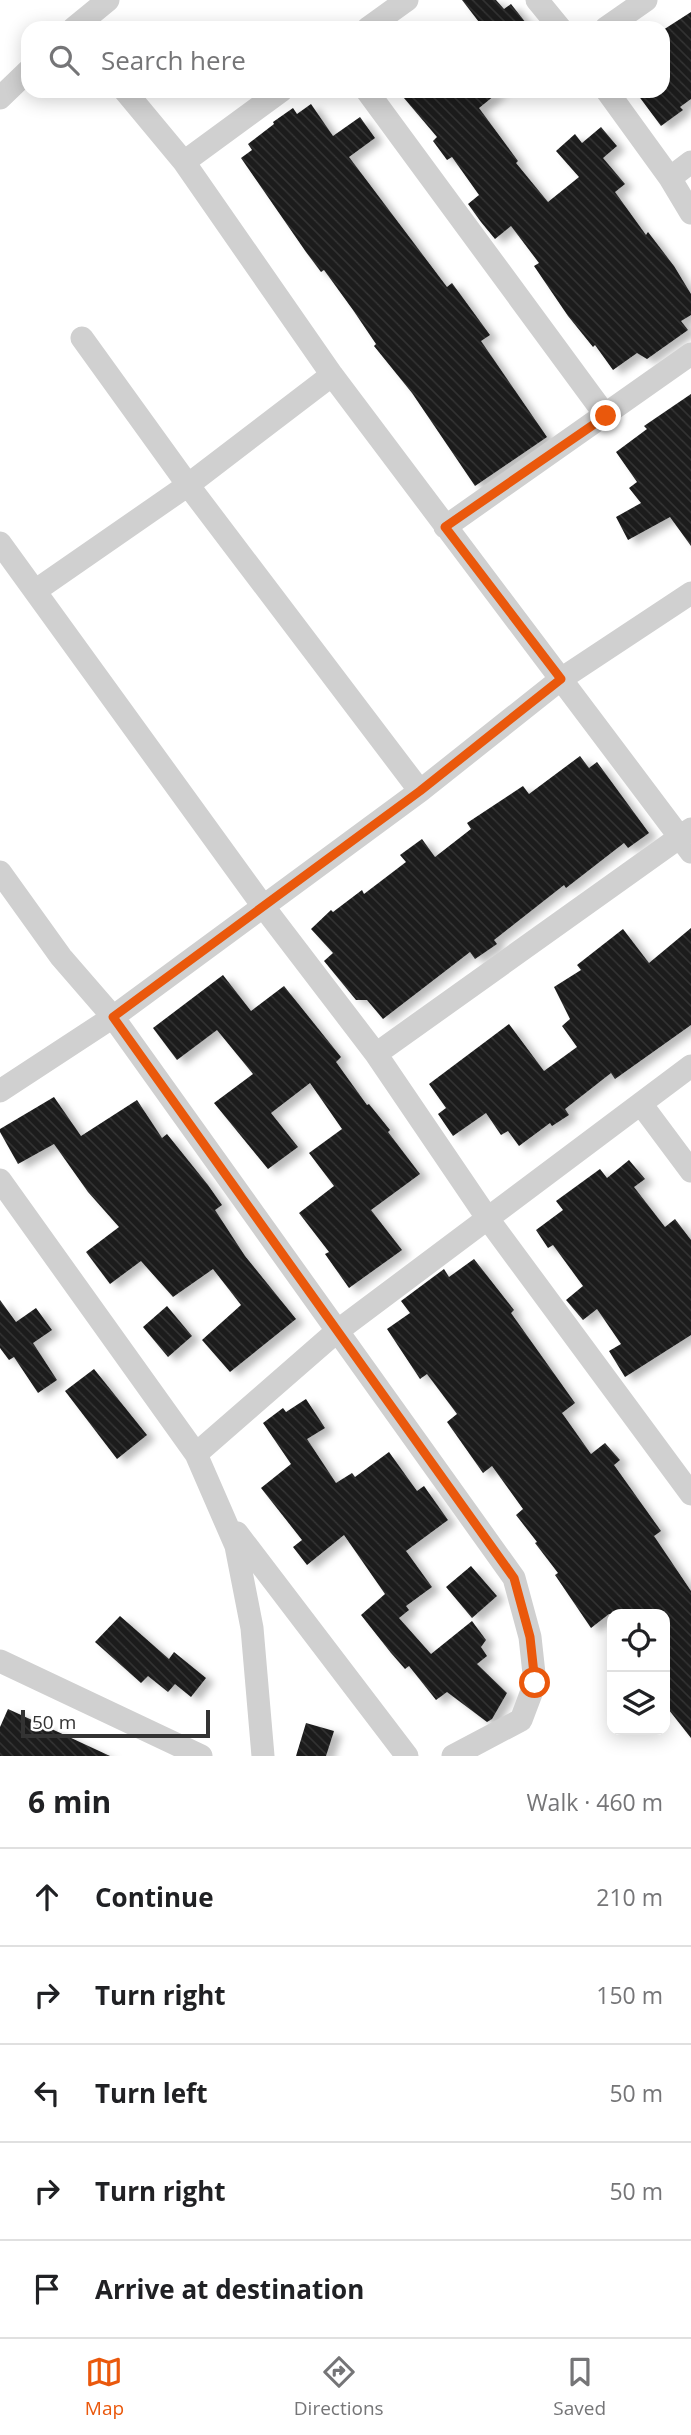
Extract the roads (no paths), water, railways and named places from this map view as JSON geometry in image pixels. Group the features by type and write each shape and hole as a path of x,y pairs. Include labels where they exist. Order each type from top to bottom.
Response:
{"street":[{"path":"83,21 108,0"},
{"path":"378,21 407,0"},
{"path":"537,0 554,21"},
{"path":"616,21 646,0"},
{"path":"0,98 21,78"},
{"path":"131,98 184,162 332,375 445,527 688,839 376,1054"},
{"path":"184,162 271,98"},
{"path":"372,98 606,416"},
{"path":"612,98 670,178 691,213"},
{"path":"670,178 691,162"},
{"path":"82,338 188,485 420,791"},
{"path":"445,527 691,354"},
{"path":"36,591 188,485 332,375"},
{"path":"0,543 263,906 376,1054 488,1219 691,1494"},
{"path":"0,1091 113,1017 420,791 561,679 691,593"},
{"path":"0,872 61,957 113,1017 514,1578 530,1637 535,1683 521,1720 453,1756"},
{"path":"197,1454 336,1332 691,1066"},
{"path":"641,1104 691,1171"},
{"path":"0,1180 197,1454 236,1546 252,1628 263,1756"},
{"path":"223,1515 407,1756"},
{"path":"0,1661 201,1756"}]}
